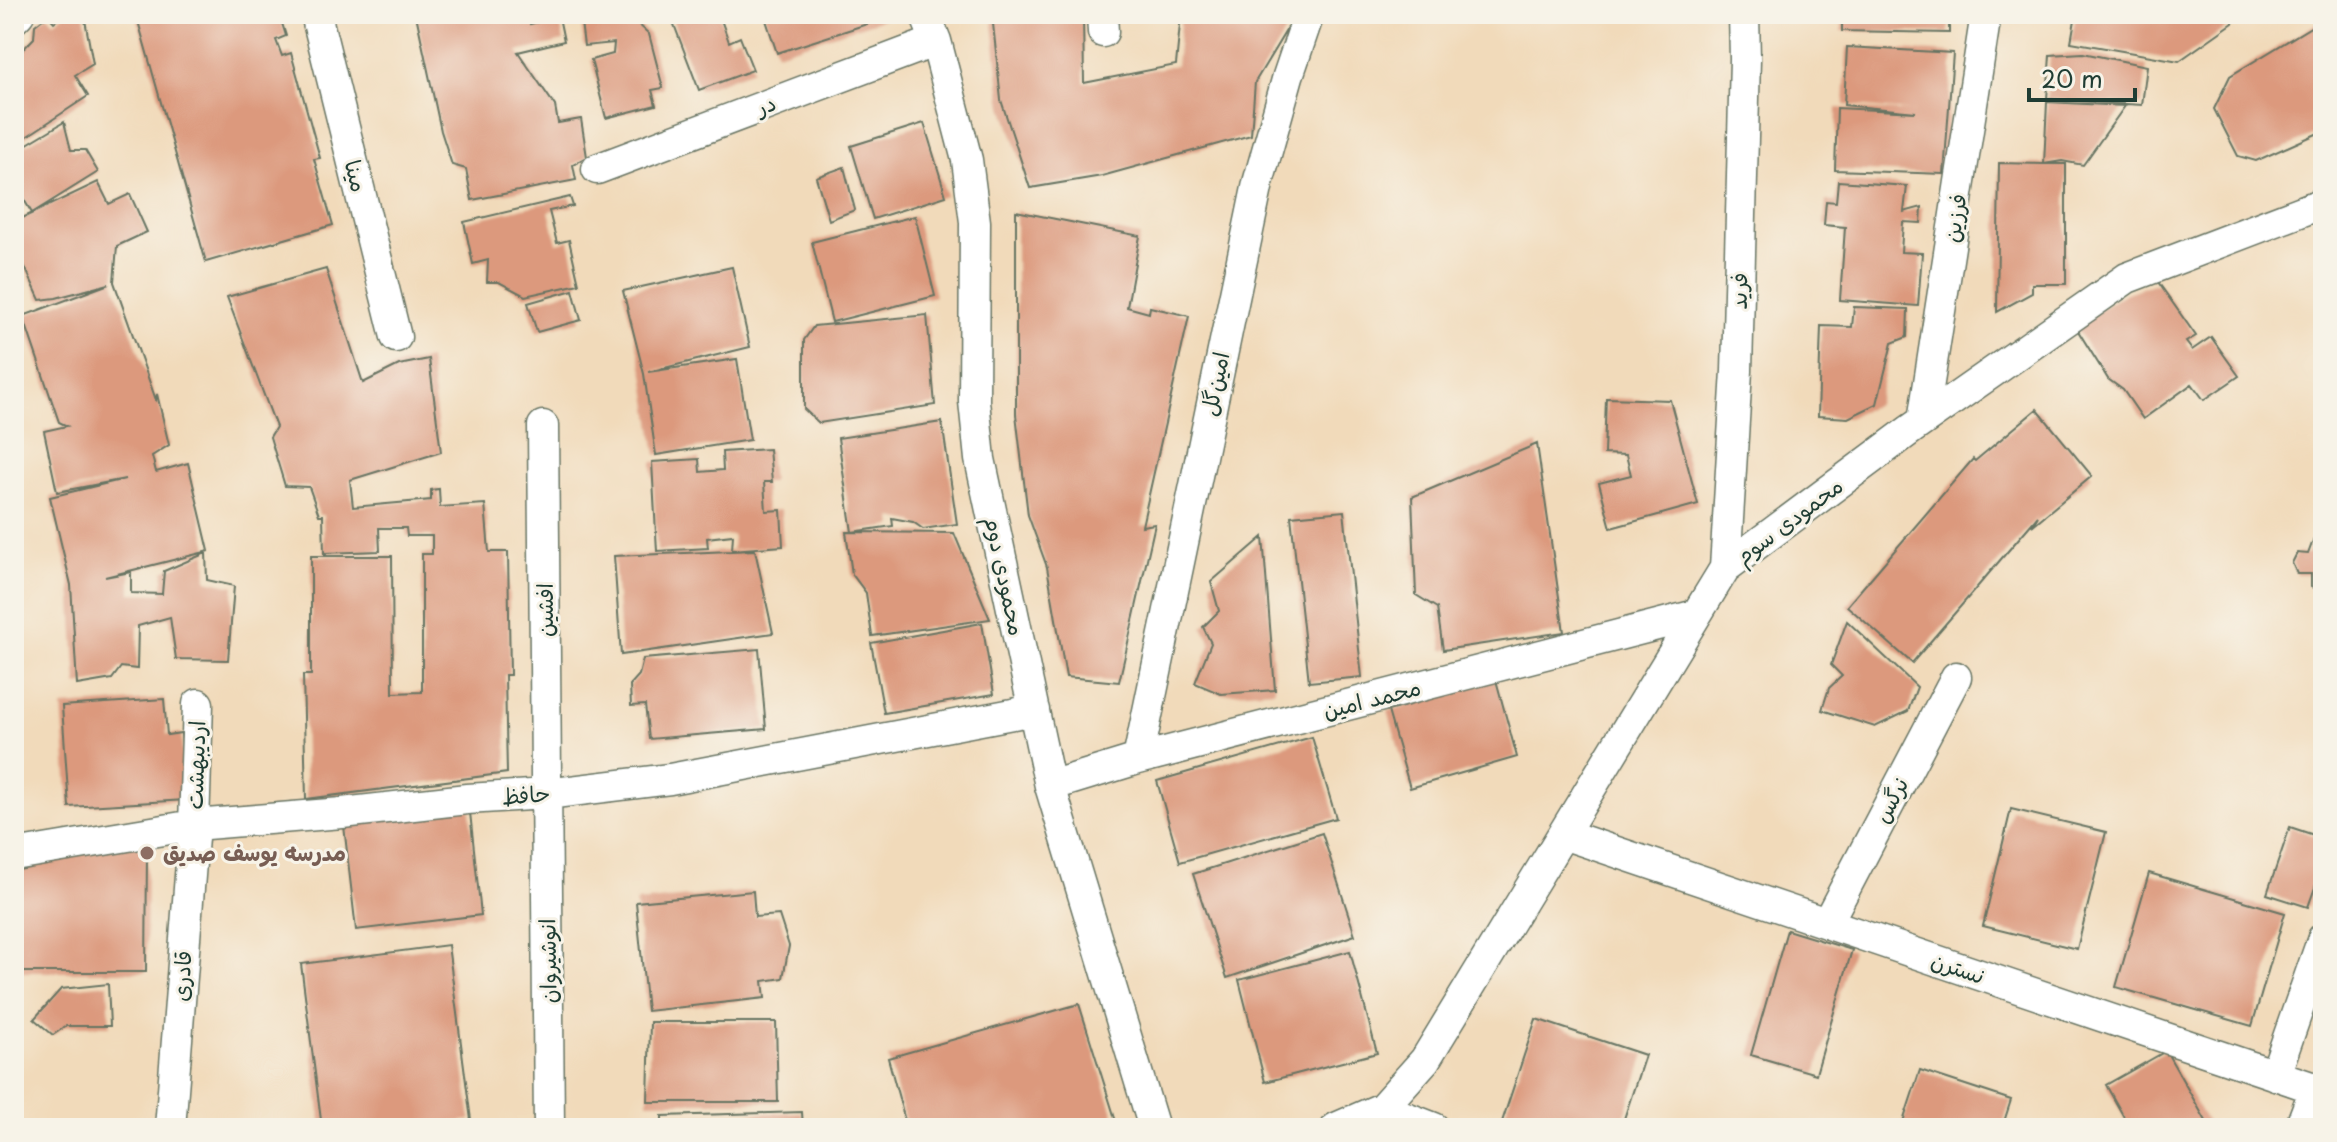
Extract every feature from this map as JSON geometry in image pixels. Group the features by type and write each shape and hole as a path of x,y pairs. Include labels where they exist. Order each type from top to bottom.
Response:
{"street":[{"path":"14,19 19,14"},
{"name":"مینا","path":"316,14 396,337"},
{"name":"امین‌گل","path":"1138,759 1258,183 1309,14"},
{"name":"فرید","path":"1725,568 1737,371 1744,14"},
{"name":"فرزین","path":"1923,421 1986,14"},
{"name":"در","path":"597,169 931,28"},
{"name":"محمودی دوم","path":"931,28 967,160 975,222 974,401 980,459 1050,786 1154,1128"},
{"name":"محمودی سوم","path":"1336,1128 1383,1118 1425,1060 1725,568 1923,421 2127,278 2323,203"},
{"name":"افشین","path":"543,426 546,794"},
{"name":"محمد امین","path":"1050,786 1138,759 1696,615"},
{"name":"نرگس","path":"1827,923 1956,677"},
{"name":"اردیبهشت","path":"194,825 198,704"},
{"name":"حافظ","path":"14,855 194,825 546,794 670,779 1034,710"},
{"name":"انوشیروان","path":"546,794 549,1128"},
{"name":"قادری","path":"170,1128 194,825"},
{"name":"نسترن","path":"1563,834 2311,1087 2313,1094 2300,1128"},
{"path":"2275,1075 2323,938"},
{"path":"1383,1118 1434,1128"}],"building":[{"path":"65,14 84,14 93,64 75,75 88,96 14,145 14,59 34,38 35,25 48,15 54,22"},
{"path":"136,14 286,14 287,18 281,20 286,36 276,40 282,56 291,53 320,158 314,159 333,225 206,262"},
{"path":"527,14 530,24 559,17 564,41 518,52 555,106 558,123 581,119 587,157 573,165 576,180 472,200 466,169 452,165 441,131 416,15"},
{"path":"580,14 636,14 636,22 649,34 663,88 652,90 656,105 606,118 591,60 613,54 614,43 584,46"},
{"path":"670,14 719,14 729,42 740,37 753,70 699,90"},
{"path":"764,14 895,14 895,15 777,53"},
{"path":"992,14 1083,14 1084,83 1176,65 1181,14 1296,14 1255,82 1251,135 1102,176 1030,188 1001,100"},
{"path":"1835,14 1949,14 1949,33 1842,31 1842,20 1835,20"},
{"path":"2076,14 2235,14 2233,23 2179,61 2071,42"},
{"path":"2314,25 2323,26 2323,131 2256,161 2238,156 2214,109 2230,76"},
{"path":"1847,47 1953,53 1944,174 1835,170 1837,108 1916,112 1844,105"},
{"path":"2083,53 2147,66 2142,105 2047,99 2050,55"},
{"path":"2047,102 2125,106 2083,165 2062,161 2044,164"},
{"path":"64,122 71,150 85,150 98,172 32,213 14,183 14,152"},
{"path":"924,123 946,196 873,219 851,146"},
{"path":"1999,163 2066,164 2066,284 2032,284 2032,293 1997,312"},
{"path":"844,167 855,210 829,220 816,177"},
{"path":"1838,181 1907,186 1904,212 1922,207 1921,223 1903,222 1901,252 1922,253 1918,306 1840,300 1845,227 1824,225 1826,201 1836,202"},
{"path":"98,182 109,204 130,194 147,232 117,246 114,282 156,400 157,394 169,445 152,456 156,472 188,463 209,551 105,577 131,572 131,593 162,594 164,571 206,553 207,580 234,586 228,660 176,659 170,617 138,626 137,669 121,667 112,679 77,685 71,585 50,497 125,479 57,492 44,431 67,426 59,422 23,316 109,284 40,300 14,243 14,222"},
{"path":"570,197 573,206 549,211 557,243 569,240 579,284 525,296 499,282 487,282 488,260 473,264 464,222"},
{"path":"1016,211 1140,236 1127,307 1149,313 1150,307 1189,316 1142,526 1155,524 1119,682 1066,677 1047,567 1028,515 1016,414"},
{"path":"915,216 935,296 832,322 812,242"},
{"path":"732,267 750,347 648,372 737,359 750,440 656,455 644,374 623,291"},
{"path":"326,269 363,383 399,365 429,359 441,452 350,480 353,507 431,500 431,490 439,489 440,507 485,504 489,552 508,552 510,675 505,675 507,773 306,799 303,675 311,675 311,556 392,556 393,693 422,692 422,554 432,554 432,536 407,536 406,528 379,528 380,551 324,553 323,515 319,515 309,487 285,486 270,437 276,427 227,297"},
{"path":"2158,282 2196,336 2186,342 2192,350 2211,337 2239,376 2204,400 2192,384 2143,419 2123,390 2108,379 2075,326 2124,294"},
{"path":"573,290 581,320 537,332 528,303"},
{"path":"1854,307 1908,309 1907,337 1892,343 1877,404 1848,418 1818,416 1821,326 1852,327"},
{"path":"927,315 935,405 819,423 804,409 804,340 814,326"},
{"path":"1606,398 1670,400 1698,504 1611,528 1599,483 1631,475 1626,455 1604,454"},
{"path":"2037,409 2092,476 2032,526 2038,516 1912,663 1847,606 1973,459 1975,461"},
{"path":"942,422 957,524 923,529 913,522 892,518 893,526 852,532 838,438"},
{"path":"1537,444 1564,632 1443,650 1437,608 1416,595 1412,497"},
{"path":"769,449 772,482 764,482 766,511 781,510 783,546 732,550 733,535 707,538 708,548 657,551 652,462 699,459 700,472 723,470 722,452"},
{"path":"2318,480 2323,480 2323,496 2318,491"},
{"path":"1344,511 1362,677 1309,682 1291,516"},
{"path":"2323,514 2323,591 2311,587 2311,574 2297,574 2292,563 2297,553 2308,554"},
{"path":"846,532 954,533 990,619 872,636 866,593 852,574"},
{"path":"1263,537 1275,690 1221,694 1195,683 1211,643 1203,627 1219,611 1211,582"},
{"path":"755,550 773,633 621,655 614,556"},
{"path":"1847,621 1917,687 1908,711 1875,727 1822,710 1829,688 1842,676 1831,665"},
{"path":"982,623 994,694 884,713 871,643"},
{"path":"759,649 766,729 649,739 645,705 631,706 630,685 639,675 643,659"},
{"path":"1496,680 1517,757 1410,788 1388,711"},
{"path":"164,699 167,735 181,733 186,800 69,807 62,706"},
{"path":"1312,737 1336,818 1180,862 1157,781"},
{"path":"469,803 481,915 356,930 343,817"},
{"path":"2011,809 2106,832 2077,949 1983,926"},
{"path":"2290,827 2323,838 2323,865 2308,907 2267,894"},
{"path":"1322,833 1355,935 1227,978 1193,874"},
{"path":"133,842 147,853 146,972 14,972 14,863"},
{"path":"2149,873 2285,913 2252,1026 2116,987"},
{"path":"753,891 755,917 779,915 789,946 783,978 763,981 765,998 647,1011 636,902"},
{"path":"1787,930 1852,950 1816,1074 1751,1055"},
{"path":"448,945 471,1120 413,1128 322,1128 301,964"},
{"path":"1350,951 1377,1053 1265,1082 1239,980"},
{"path":"108,984 110,1026 66,1026 53,1035 34,1019 61,989"},
{"path":"1079,1004 1118,1128 907,1128 888,1058"},
{"path":"1536,1019 1645,1055 1621,1128 1500,1128"},
{"path":"650,1022 776,1022 778,1102 648,1102"},
{"path":"2166,1051 2210,1128 2130,1128 2106,1085"},
{"path":"1920,1070 2011,1100 2002,1128 1901,1128"},
{"path":"802,1112 803,1128 662,1128 662,1116"}],"place":[{"name":"مدرسه یوسف صدیق","path":"147,853"}]}
